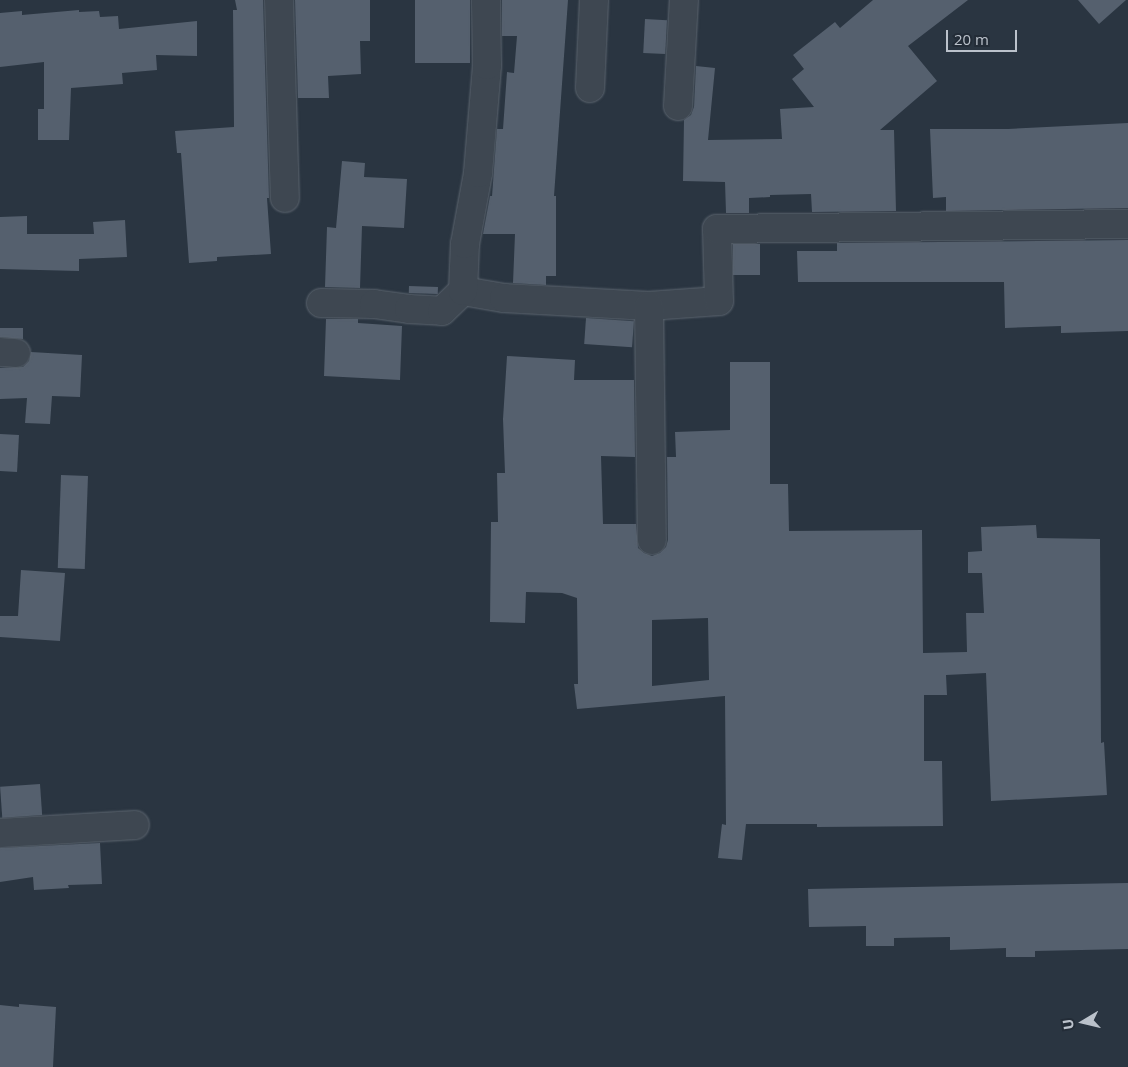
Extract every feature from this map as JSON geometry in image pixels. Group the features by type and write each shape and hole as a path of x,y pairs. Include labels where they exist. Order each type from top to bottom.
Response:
{"street":[{"path":"279,0 285,198"},
{"path":"321,303 374,304 409,310 442,310 463,291 466,244 478,172 486,84 486,0"},
{"path":"590,88 594,0"},
{"path":"678,106 684,0"},
{"path":"463,291 504,298 649,306 719,301 717,229 1128,224"},
{"path":"649,306 652,540"},
{"path":"0,833 135,825"}],"building":[{"path":"235,0 263,0 269,198 267,198 271,254 217,257 217,261 189,263 181,153 177,153 175,131 234,127 233,10 237,10"},
{"path":"295,0 370,0 370,41 360,41 361,74 328,76 329,98 298,98"},
{"path":"415,0 470,0 470,63 415,63"},
{"path":"502,0 568,0 554,196 556,196 556,276 546,276 546,285 513,283 515,234 483,234 490,196 492,196 497,129 503,129 507,72 514,73 517,36 502,36"},
{"path":"873,0 968,0 908,46 937,81 880,130 894,130 896,211 812,212 811,194 770,195 770,197 749,198 749,213 726,213 725,182 683,181 684,120 691,115 694,107 696,66 715,68 708,140 782,139 780,109 814,107 792,79 804,69 793,55 835,22 840,28"},
{"path":"1078,0 1126,0 1099,24"},
{"path":"79,10 79,12 99,11 100,17 118,16 119,29 197,21 197,56 156,55 157,70 122,73 123,84 71,88 69,140 38,140 38,109 44,109 44,62 0,67 0,13 22,11 22,15"},
{"path":"645,19 667,20 665,54 643,53"},
{"path":"1128,123 1128,208 946,211 946,197 933,198 930,129 1008,129"},
{"path":"342,161 365,163 364,177 407,179 404,228 362,226 360,288 325,287 327,227 336,228"},
{"path":"27,216 27,234 94,234 93,222 125,220 127,257 79,259 79,271 0,269 0,217"},
{"path":"1128,240 1128,331 1061,333 1061,326 1005,328 1004,282 798,282 797,251 837,251 837,243"},
{"path":"733,244 760,244 760,275 733,275"},
{"path":"409,286 438,287 438,294 409,293"},
{"path":"586,318 634,321 632,347 584,344"},
{"path":"326,319 358,319 358,323 402,326 400,380 324,376"},
{"path":"0,328 23,328 23,339 0,337"},
{"path":"31,352 82,355 80,397 52,396 50,424 25,423 27,398 0,399 0,368 23,367 29,361"},
{"path":"507,356 575,360 574,380 634,380 635,457 601,456 603,524 636,524 638,548 652,556 660,553 666,547 668,540 667,457 676,457 675,432 730,430 730,362 770,362 770,484 788,484 789,531 922,530 923,653 967,652 966,613 984,613 982,573 968,573 968,552 982,551 981,527 1036,525 1037,538 1100,539 1101,743 1104,742 1107,795 991,801 986,673 946,675 947,695 924,695 924,761 942,761 943,826 817,827 817,824 746,824 742,860 718,858 722,824 726,825 725,696 577,709 574,684 578,684 577,598 562,593 526,592 525,623 490,622 491,522 498,522 497,473 505,473 503,419","holes":["708,618 709,680 652,686 652,620"]},
{"path":"0,434 19,435 17,472 0,471"},
{"path":"61,475 88,476 85,569 58,568"},
{"path":"21,570 65,573 60,641 0,637 0,616 18,616"},
{"path":"40,784 42,815 2,818 0,787"},
{"path":"100,843 102,884 68,885 69,888 34,890 33,877 0,882 0,848"},
{"path":"1128,883 1128,949 1035,951 1035,957 1006,957 1006,948 950,950 950,937 894,938 894,946 866,946 866,926 809,927 808,889"},
{"path":"19,1004 56,1007 53,1067 0,1067 0,1005 19,1007"}]}
